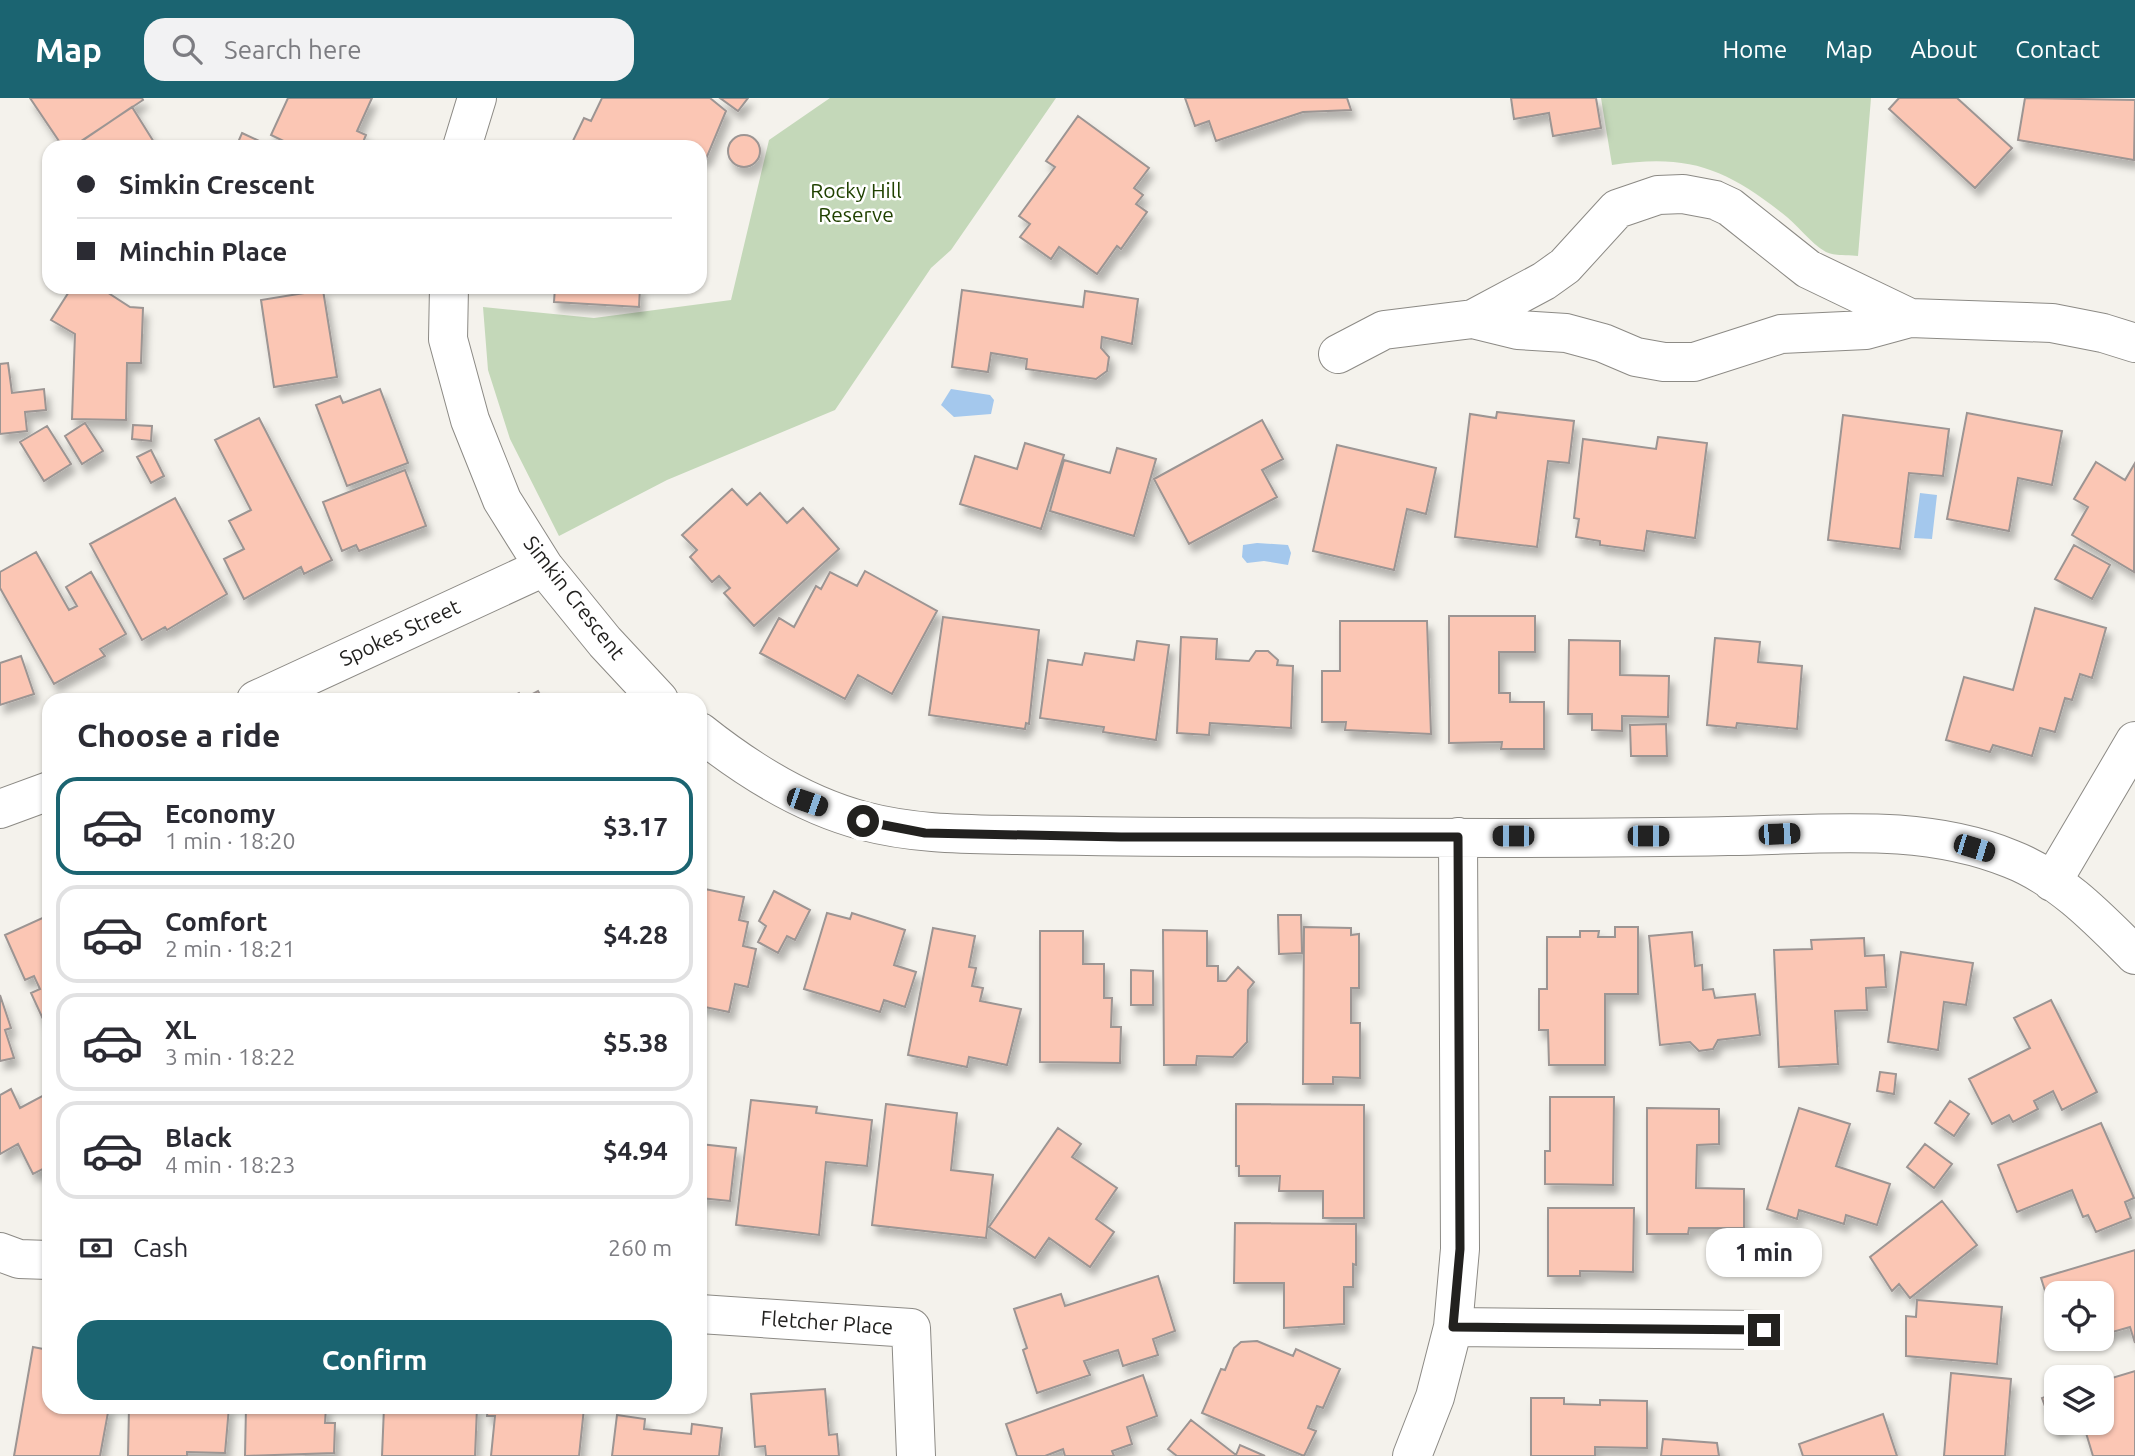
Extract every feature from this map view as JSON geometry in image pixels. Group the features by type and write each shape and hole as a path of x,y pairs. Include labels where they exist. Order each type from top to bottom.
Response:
{"street":[{"path":"464,140 477,98"},
{"path":"1473,319 1565,267 1617,209 1658,195 1683,194 1715,200 1730,207 1808,269 1910,318"},
{"name":"Simkin Crescent","path":"449,294 448,339 470,420 502,500 544,567 605,642 652,693"},
{"path":"1338,354 1384,330 1473,319 1518,330 1566,333 1636,356 1664,362 1694,362 1781,334 1866,330 1910,318 2041,321 2103,333 2135,343"},
{"name":"Spokes Street","path":"271,693 544,567"},
{"path":"707,737 737,761 807,802 863,821 925,833 1121,837 1458,837 1729,836 1854,831 1916,835 2013,859 2052,882 2097,916 2135,955"},
{"path":"2052,882 2135,741"},
{"path":"0,809 42,793"},
{"path":"1412,1456 1435,1397 1453,1327 1460,1249 1458,837"},
{"path":"0,1252 19,1259 42,1260"},
{"name":"Fletcher Place","path":"707,1314 911,1328 916,1456"},
{"path":"1453,1327 1764,1330"}],"green space":[{"name":"Rocky Hill Reserve","path":"830,98 1056,98 951,250 931,268 835,410 667,480 559,536 510,439 488,370 483,307 594,318 731,300 769,140"},
{"path":"1601,98 1871,98 1858,256 1826,252 1814,244 1788,217 1761,197 1722,175 1683,163 1662,161 1612,165"}],"water":[{"path":"951,389 990,395 994,400 991,414 954,417 941,405"},
{"path":"1920,493 1937,495 1932,539 1914,538"},
{"path":"1243,545 1288,545 1291,553 1288,565 1264,561 1247,563 1242,557"}],"building":[{"path":"30,98 143,100 83,140 58,140"},
{"path":"288,98 372,98 357,131 366,135 364,140 281,140 271,135"},
{"path":"602,98 710,98 726,111 707,157 707,140 573,140 584,118 591,121"},
{"path":"720,98 748,98 738,111"},
{"path":"1185,98 1347,98 1351,110 1303,112 1216,141 1209,121 1195,126"},
{"path":"1511,98 1596,98 1601,128 1553,136 1549,113 1514,119"},
{"path":"1899,98 1957,98 2012,148 1975,188 1889,109"},
{"path":"2025,98 2135,100 2134,160 2018,140"},
{"path":"132,107 153,140 83,140"},
{"path":"1078,116 1149,168 1134,188 1143,195 1136,204 1147,212 1121,249 1117,246 1097,274 1059,247 1051,259 1020,237 1030,224 1019,216 1055,167 1046,161"},
{"path":"242,133 257,140 239,140"},
{"path":"744,135 755,140 760,151 755,162 744,167 733,162 728,151 733,140"},
{"path":"962,290 1083,307 1085,291 1138,299 1132,344 1102,337 1101,348 1109,357 1107,371 1096,379 1026,369 1027,359 991,353 988,372 952,367"},
{"path":"68,294 110,294 130,307 143,308 141,363 127,363 126,420 72,419 75,334 51,320"},
{"path":"298,294 324,294 337,377 274,387 261,300"},
{"path":"555,294 640,294 639,307 554,302"},
{"path":"8,363 12,393 44,389 46,410 25,412 27,431 0,434 0,364"},
{"path":"380,389 408,463 347,486 316,405 340,396 343,403"},
{"path":"1497,412 1574,421 1569,463 1548,461 1537,547 1455,537 1470,414 1496,418"},
{"path":"1967,413 2062,431 2052,485 2018,478 2009,531 1947,519"},
{"path":"1843,415 1949,429 1943,476 1909,473 1900,549 1828,540"},
{"path":"259,418 332,560 304,574 301,567 244,599 224,559 244,549 229,521 251,510 215,440"},
{"path":"1262,420 1283,459 1262,470 1277,497 1189,544 1154,479"},
{"path":"85,423 103,451 82,464 65,436"},
{"path":"133,425 152,426 151,441 132,439"},
{"path":"47,426 71,464 44,481 20,442"},
{"path":"1658,437 1707,443 1695,538 1647,531 1644,551 1600,545 1600,541 1576,537 1579,519 1574,518 1583,439 1656,449"},
{"path":"1025,443 1064,455 1041,529 960,504 975,456 1017,469"},
{"path":"1337,445 1436,468 1426,514 1407,509 1394,570 1313,551"},
{"path":"1117,448 1156,459 1134,536 1050,511 1064,460 1110,473"},
{"path":"151,450 164,476 151,483 137,457"},
{"path":"2096,462 2125,480 2135,463 2134,572 2072,535 2088,507 2074,499"},
{"path":"405,470 426,526 359,551 356,545 342,551 323,502"},
{"path":"732,489 747,505 760,493 787,523 803,508 839,549 754,626 724,593 730,588 719,576 712,582 690,557 697,550 682,535"},
{"path":"175,498 227,594 167,630 165,627 142,640 90,544"},
{"path":"2074,545 2110,565 2092,599 2055,579"},
{"path":"36,552 69,610 77,606 66,587 91,572 126,634 100,649 105,656 54,684 0,588 0,572"},
{"path":"865,571 937,611 892,694 858,675 845,699 760,653 779,618 794,627 816,586 821,589 830,572 857,586"},
{"path":"2035,608 2106,628 2092,678 2080,674 2072,700 2065,698 2055,732 2040,728 2032,756 1993,745 1990,752 1946,740 1964,677 2013,690"},
{"path":"1449,616 1535,616 1535,652 1499,652 1499,693 1510,693 1510,702 1544,702 1544,749 1501,749 1502,742 1449,743"},
{"path":"943,617 1039,630 1029,724 1026,723 1025,729 929,715"},
{"path":"1340,621 1427,621 1431,734 1345,730 1346,722 1322,722 1322,671 1340,671"},
{"path":"1181,637 1217,639 1216,659 1249,661 1256,651 1268,651 1278,660 1277,665 1293,666 1291,728 1210,723 1209,735 1177,733"},
{"path":"1715,638 1760,642 1758,662 1802,666 1797,729 1737,723 1736,728 1707,725"},
{"path":"1569,640 1620,641 1620,675 1669,676 1668,717 1622,716 1622,731 1592,730 1592,714 1568,714"},
{"path":"1137,641 1169,645 1156,740 1103,732 1104,727 1040,718 1048,660 1082,665 1085,653 1134,660"},
{"path":"21,656 34,694 0,705 0,663"},
{"path":"1666,724 1667,756 1631,756 1630,725"},
{"path":"707,889 744,897 739,920 748,922 743,946 756,949 748,987 735,984 729,1012 707,1007"},
{"path":"774,891 810,910 795,940 787,936 778,953 758,942 766,926 759,921"},
{"path":"827,913 850,919 852,913 905,930 894,965 916,972 905,1007 884,1000 880,1012 804,989"},
{"path":"1278,915 1301,915 1302,953 1279,954"},
{"path":"42,918 42,1017 31,993 40,989 34,976 25,980 5,935"},
{"path":"1304,927 1351,928 1351,935 1359,934 1359,988 1351,988 1351,1023 1360,1023 1360,1078 1333,1077 1333,1084 1303,1084"},
{"path":"1615,927 1638,927 1638,994 1605,994 1605,1065 1549,1065 1548,1030 1539,1030 1539,989 1547,989 1547,937 1580,937 1580,931 1599,931 1598,937 1615,937"},
{"path":"933,928 975,936 969,967 976,968 972,986 983,988 980,1001 1021,1009 1007,1065 969,1057 967,1067 908,1055"},
{"path":"1163,930 1207,931 1207,966 1218,966 1218,981 1226,981 1238,967 1254,982 1248,990 1247,1042 1233,1057 1197,1056 1196,1065 1164,1065"},
{"path":"1040,931 1083,931 1083,964 1104,964 1104,998 1112,998 1111,1027 1121,1027 1120,1063 1040,1062"},
{"path":"1692,932 1695,966 1702,965 1703,990 1713,989 1715,998 1755,994 1760,1035 1718,1040 1713,1049 1699,1051 1690,1042 1660,1045 1649,936"},
{"path":"1864,938 1865,956 1884,955 1886,987 1866,988 1867,1010 1835,1011 1838,1064 1779,1067 1774,950 1812,949 1811,940"},
{"path":"1901,952 1973,963 1966,1005 1944,1002 1938,1050 1888,1042"},
{"path":"1131,970 1153,971 1153,1005 1131,1005"},
{"path":"0,995 11,1028 5,1030 14,1058 0,1061"},
{"path":"2051,1000 2097,1092 2062,1110 2053,1091 2034,1101 2038,1109 2013,1122 2009,1115 1992,1124 1969,1079 2030,1048 2014,1018"},
{"path":"1880,1072 1896,1074 1894,1094 1877,1091"},
{"path":"11,1089 20,1108 42,1096 42,1170 33,1174 18,1144 0,1154 0,1095"},
{"path":"1550,1097 1614,1097 1613,1185 1545,1184 1545,1151 1550,1151"},
{"path":"751,1100 817,1107 816,1113 872,1120 867,1166 826,1162 819,1235 736,1225"},
{"path":"1950,1101 1969,1114 1954,1136 1935,1123"},
{"path":"886,1104 957,1113 951,1170 993,1175 986,1238 872,1225"},
{"path":"1236,1104 1364,1105 1364,1218 1323,1218 1323,1191 1279,1191 1280,1176 1239,1176 1239,1166 1236,1166"},
{"path":"1647,1108 1719,1109 1719,1144 1697,1145 1696,1188 1744,1189 1744,1228 1689,1228 1688,1234 1647,1234"},
{"path":"1799,1108 1850,1124 1836,1166 1890,1184 1877,1225 1846,1215 1844,1224 1799,1210 1797,1219 1767,1209"},
{"path":"2101,1123 2134,1198 2125,1202 2131,1218 2096,1232 2088,1215 2083,1217 2072,1190 2017,1212 1998,1165"},
{"path":"1058,1128 1081,1144 1072,1157 1117,1188 1096,1219 1114,1232 1090,1267 1049,1238 1035,1258 989,1227"},
{"path":"1925,1144 1952,1164 1934,1188 1907,1167"},
{"path":"707,1145 736,1148 730,1201 707,1199"},
{"path":"1942,1201 1977,1245 1910,1298 1899,1284 1892,1291 1870,1257"},
{"path":"1548,1208 1634,1208 1633,1272 1580,1271 1580,1276 1548,1276"},
{"path":"1235,1223 1356,1224 1356,1265 1353,1264 1353,1287 1344,1287 1344,1324 1284,1328 1284,1283 1234,1283"},
{"path":"2135,1250 2135,1343 2130,1327 2114,1332 2114,1281 2044,1281 2044,1288 2041,1278"},
{"path":"1158,1276 1175,1331 1153,1339 1158,1355 1123,1366 1118,1350 1084,1361 1090,1375 1037,1393 1023,1350 1027,1348 1014,1309 1061,1294 1065,1306"},
{"path":"1917,1300 2002,1307 1997,1364 1906,1356 1906,1316 1916,1317"},
{"path":"1257,1341 1293,1356 1296,1349 1340,1369 1323,1408 1317,1406 1308,1428 1316,1431 1304,1456 1202,1413 1221,1369 1225,1370 1234,1348 1241,1342"},
{"path":"33,1347 42,1349 42,1414 108,1414 100,1456 14,1456"},
{"path":"2135,1371 2135,1456 2093,1456 2087,1435 2114,1435 2114,1377"},
{"path":"1951,1373 2011,1379 2005,1456 1944,1456"},
{"path":"1143,1375 1157,1416 1127,1427 1132,1444 1112,1451 1114,1456 1065,1456 1063,1449 1045,1456 1017,1456 1006,1424"},
{"path":"825,1389 829,1435 837,1434 839,1456 766,1456 765,1446 755,1447 751,1394"},
{"path":"1531,1398 1564,1398 1564,1404 1600,1405 1600,1400 1647,1401 1647,1448 1595,1447 1595,1456 1531,1456"},
{"path":"129,1414 228,1414 225,1453 187,1452 187,1456 128,1456"},
{"path":"246,1414 326,1414 325,1423 335,1423 334,1453 245,1456"},
{"path":"384,1414 477,1414 475,1456 382,1456"},
{"path":"583,1414 579,1456 491,1456 495,1416 487,1416"},
{"path":"1883,1414 1897,1456 1803,1456 1799,1444"},
{"path":"617,1415 645,1419 644,1429 691,1434 692,1424 722,1428 719,1456 612,1456"},
{"path":"1191,1420 1236,1455 1240,1445 1265,1456 1177,1456 1168,1449"},
{"path":"1663,1439 1717,1443 1719,1456 1661,1456"}],"route":[{"path":"863,821 925,833 1121,837 1458,837 1460,1249 1453,1327 1764,1330"}]}
